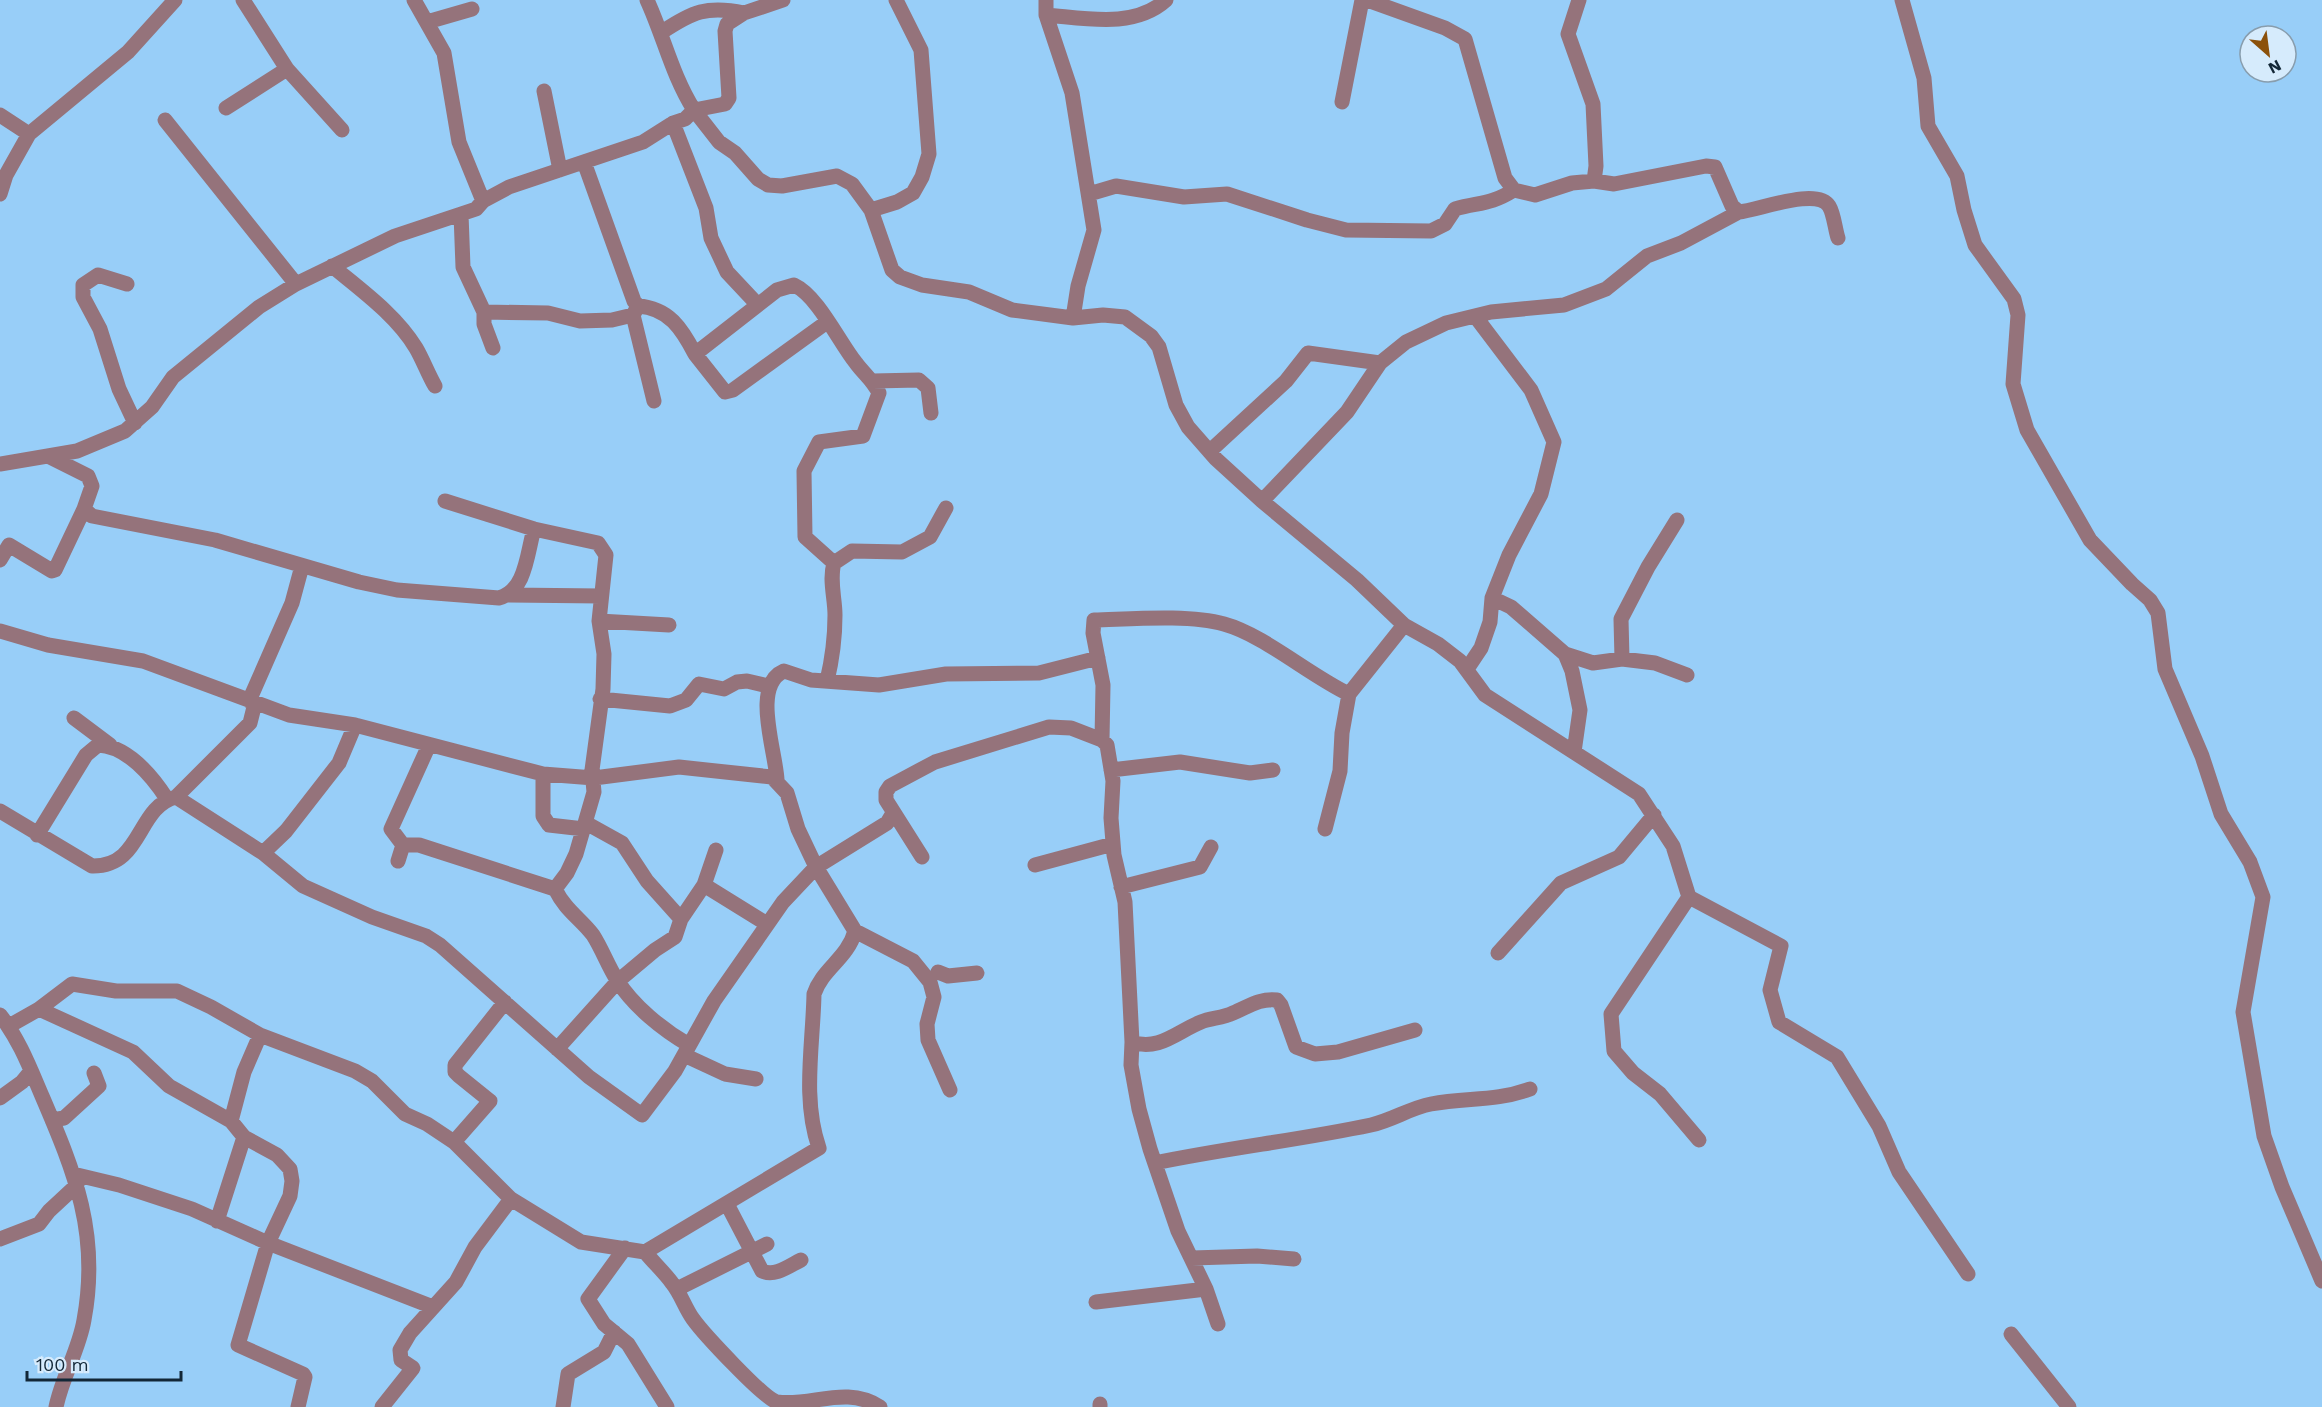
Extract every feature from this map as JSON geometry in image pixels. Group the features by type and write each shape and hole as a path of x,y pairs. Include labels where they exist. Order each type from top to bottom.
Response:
{"street":[{"path":"0,194 6,175 29,134 128,52 175,0"},
{"path":"243,0 287,69 342,130"},
{"path":"414,0 444,53 459,142 483,201"},
{"path":"646,0 662,33 678,84 694,110 720,142 735,153 758,179 768,185 782,186 837,176 859,190 870,210 892,270 900,277 922,285 969,292 1012,310 1073,318 1103,315 1125,317 1152,336 1159,347 1176,405 1188,428 1262,501 1357,580 1404,626 1438,644 1467,669 1485,695 1639,794 1673,846 1689,897 1781,946 1770,990 1779,1022 1837,1057 1879,1126 1899,1172 1968,1274"},
{"path":"0,464 92,446 135,423 152,407 173,377 259,307 296,284 332,266 395,236 476,209 483,201 509,187 643,142 673,123 685,119 694,110 725,104 729,98 725,32 727,24 744,13 783,0"},
{"path":"870,210 897,202 913,193 922,177 929,154 921,50 896,0"},
{"path":"1073,318 1078,286 1094,230 1072,93 1046,7 1105,20 1140,15 1166,0"},
{"path":"1342,102 1365,0 1445,28 1465,39 1505,178 1514,190 1535,195 1572,183 1594,181 1614,184 1706,166 1715,167 1732,206 1739,212"},
{"path":"1579,0 1568,34 1593,105 1596,166 1594,181"},
{"path":"1902,0 1924,78 1928,126 1958,176 1964,210 1975,245 2014,299 2018,315 2013,384 2027,430 2090,540 2150,600 2158,613 2165,669 2202,756 2221,814 2250,862 2263,897 2243,1012 2264,1136 2282,1187 2322,1281"},
{"path":"427,22 472,9"},
{"path":"662,33 690,14 724,9 744,13"},
{"path":"226,108 287,69"},
{"path":"544,91 560,170"},
{"path":"0,115 29,134"},
{"path":"165,120 296,284"},
{"path":"673,123 706,208 709,232 719,255 727,272 757,304"},
{"path":"584,162 634,301 639,343 654,401"},
{"path":"1089,194 1116,186 1184,197 1227,194 1346,230 1431,231 1446,224 1455,209 1471,204 1486,205 1514,190"},
{"path":"1262,501 1347,412 1380,363 1406,342 1446,323 1475,315 1564,305 1606,289 1647,256 1681,243 1739,212 1810,197 1822,199 1830,207 1838,238"},
{"path":"461,214 463,267 484,312 484,324 493,348"},
{"path":"332,266 374,300 405,334 415,347 435,386"},
{"path":"127,284 99,275 83,285 82,292 99,329 119,389 135,423"},
{"path":"695,354 747,316 757,304 777,290 794,285 810,298 857,365 873,381 879,393 863,436 819,442 804,471 805,537 834,563"},
{"path":"484,312 548,313 580,321 612,320 636,310 656,307 681,328 695,354 725,392 733,390 827,322"},
{"path":"1467,669 1481,648 1490,622 1492,598 1509,555 1541,494 1554,442 1531,390 1475,315"},
{"path":"1210,451 1286,381 1308,353 1380,363"},
{"path":"873,381 919,380 928,388 931,413"},
{"path":"0,560 9,545 52,571 55,570 84,509 92,486 88,476 48,456"},
{"path":"445,501 534,529 598,543 603,549 606,564 599,621 604,654 592,770 594,792 585,826 567,873 555,889"},
{"path":"827,681 832,658 835,615 831,571 834,563 852,551 902,552 930,537 945,508"},
{"path":"84,509 92,516 214,540 302,566 397,590 499,597 510,595 601,596"},
{"path":"1622,659 1621,619 1648,567 1677,520"},
{"path":"510,595 520,579 534,529"},
{"path":"0,812 92,866 103,866 119,860 134,844 155,808 172,798 250,723 252,702 292,603 302,566"},
{"path":"1492,598 1511,607 1565,654 1593,663 1622,659 1655,663 1687,675"},
{"path":"1102,741 1103,685 1094,620 1165,618 1224,624 1266,645 1349,694"},
{"path":"599,621 669,625"},
{"path":"1325,829 1340,771 1342,733 1349,694 1404,626"},
{"path":"0,631 48,645 143,661 289,715 355,725 543,774 594,778 679,768 737,776 772,777 787,793 798,829 816,867 855,931 898,952 919,969 934,977 977,974"},
{"path":"1565,654 1572,671 1580,710 1574,752"},
{"path":"777,780 766,710 768,686 776,674 784,671 812,680 879,685 946,674 1039,673 1098,658"},
{"path":"600,699 670,706 686,700 699,684 724,689 737,682 747,681 768,686"},
{"path":"74,718 154,779 172,798 263,854 303,886 324,898 426,936 440,945 589,1077 642,1115 686,1050 714,1001 767,924 816,867 887,823 893,813"},
{"path":"263,854 286,831 339,763 355,725"},
{"path":"922,857 886,800 886,792 890,786 935,762 1049,727 1071,728 1102,741 1107,746 1112,770 1113,844 1125,902 1132,1041 1131,1065 1139,1108 1178,1231 1206,1289 1218,1324"},
{"path":"37,835 86,755 98,745 110,745"},
{"path":"403,845 391,829 429,745"},
{"path":"1112,770 1180,762 1250,773 1274,770"},
{"path":"543,774 543,816 549,825 585,826 622,843 647,881 681,919"},
{"path":"1498,953 1561,883 1619,858 1653,815"},
{"path":"1035,865 1113,844"},
{"path":"398,861 403,845"},
{"path":"403,845 418,845 555,889 562,903 592,934 618,981 637,1004 686,1050 725,1074 756,1079"},
{"path":"1121,887 1200,867 1211,847"},
{"path":"557,1049 618,981 655,950 675,937 681,919 704,885 716,850"},
{"path":"704,885 767,924"},
{"path":"1689,897 1611,1014 1614,1051 1633,1073 1660,1094 1699,1140"},
{"path":"645,1252 819,1148 812,1127 810,1102 814,994 818,983 843,957 855,931"},
{"path":"934,977 934,998 927,1024 928,1040 950,1090"},
{"path":"56,1407 84,1323 88,1287 87,1220 75,1179 52,1119 31,1071 4,1021 39,1009 72,984 116,991 177,991 260,1035 355,1071 372,1081 405,1114 427,1124 454,1142 511,1199 581,1242 645,1252 677,1290 692,1318 757,1388 775,1404 836,1397 870,1401 880,1407"},
{"path":"1132,1041 1142,1045 1154,1045 1201,1022 1232,1014 1255,1002 1269,999 1276,1000 1281,1005 1296,1047 1315,1054 1338,1052 1414,1030"},
{"path":"454,1142 490,1101 455,1072 455,1065 505,1002"},
{"path":"39,1009 133,1052 169,1086 231,1121 244,1137 277,1155 290,1169 292,1181 290,1196 268,1243 238,1345 303,1374 305,1377 298,1407"},
{"path":"231,1121 244,1072 260,1035"},
{"path":"0,1098 22,1082 31,1071"},
{"path":"52,1119 64,1118 99,1086 94,1073"},
{"path":"1155,1163 1238,1146 1317,1136 1390,1121 1413,1108 1506,1097 1530,1089"},
{"path":"217,1221 244,1137"},
{"path":"75,1179 119,1185 217,1221 433,1307"},
{"path":"0,1239 39,1224 75,1179"},
{"path":"382,1407 413,1368 401,1360 400,1350 433,1307 456,1282 475,1247 511,1199"},
{"path":"727,1204 760,1247 762,1271 768,1274 801,1260"},
{"path":"677,1290 760,1247"},
{"path":"625,1248 588,1299 601,1319 628,1344 668,1407"},
{"path":"1192,1257 1257,1256 1294,1259"},
{"path":"1096,1302 1206,1289"},
{"path":"563,1407 568,1374 604,1352 614,1332"},
{"path":"2011,1334 2069,1407"}]}
